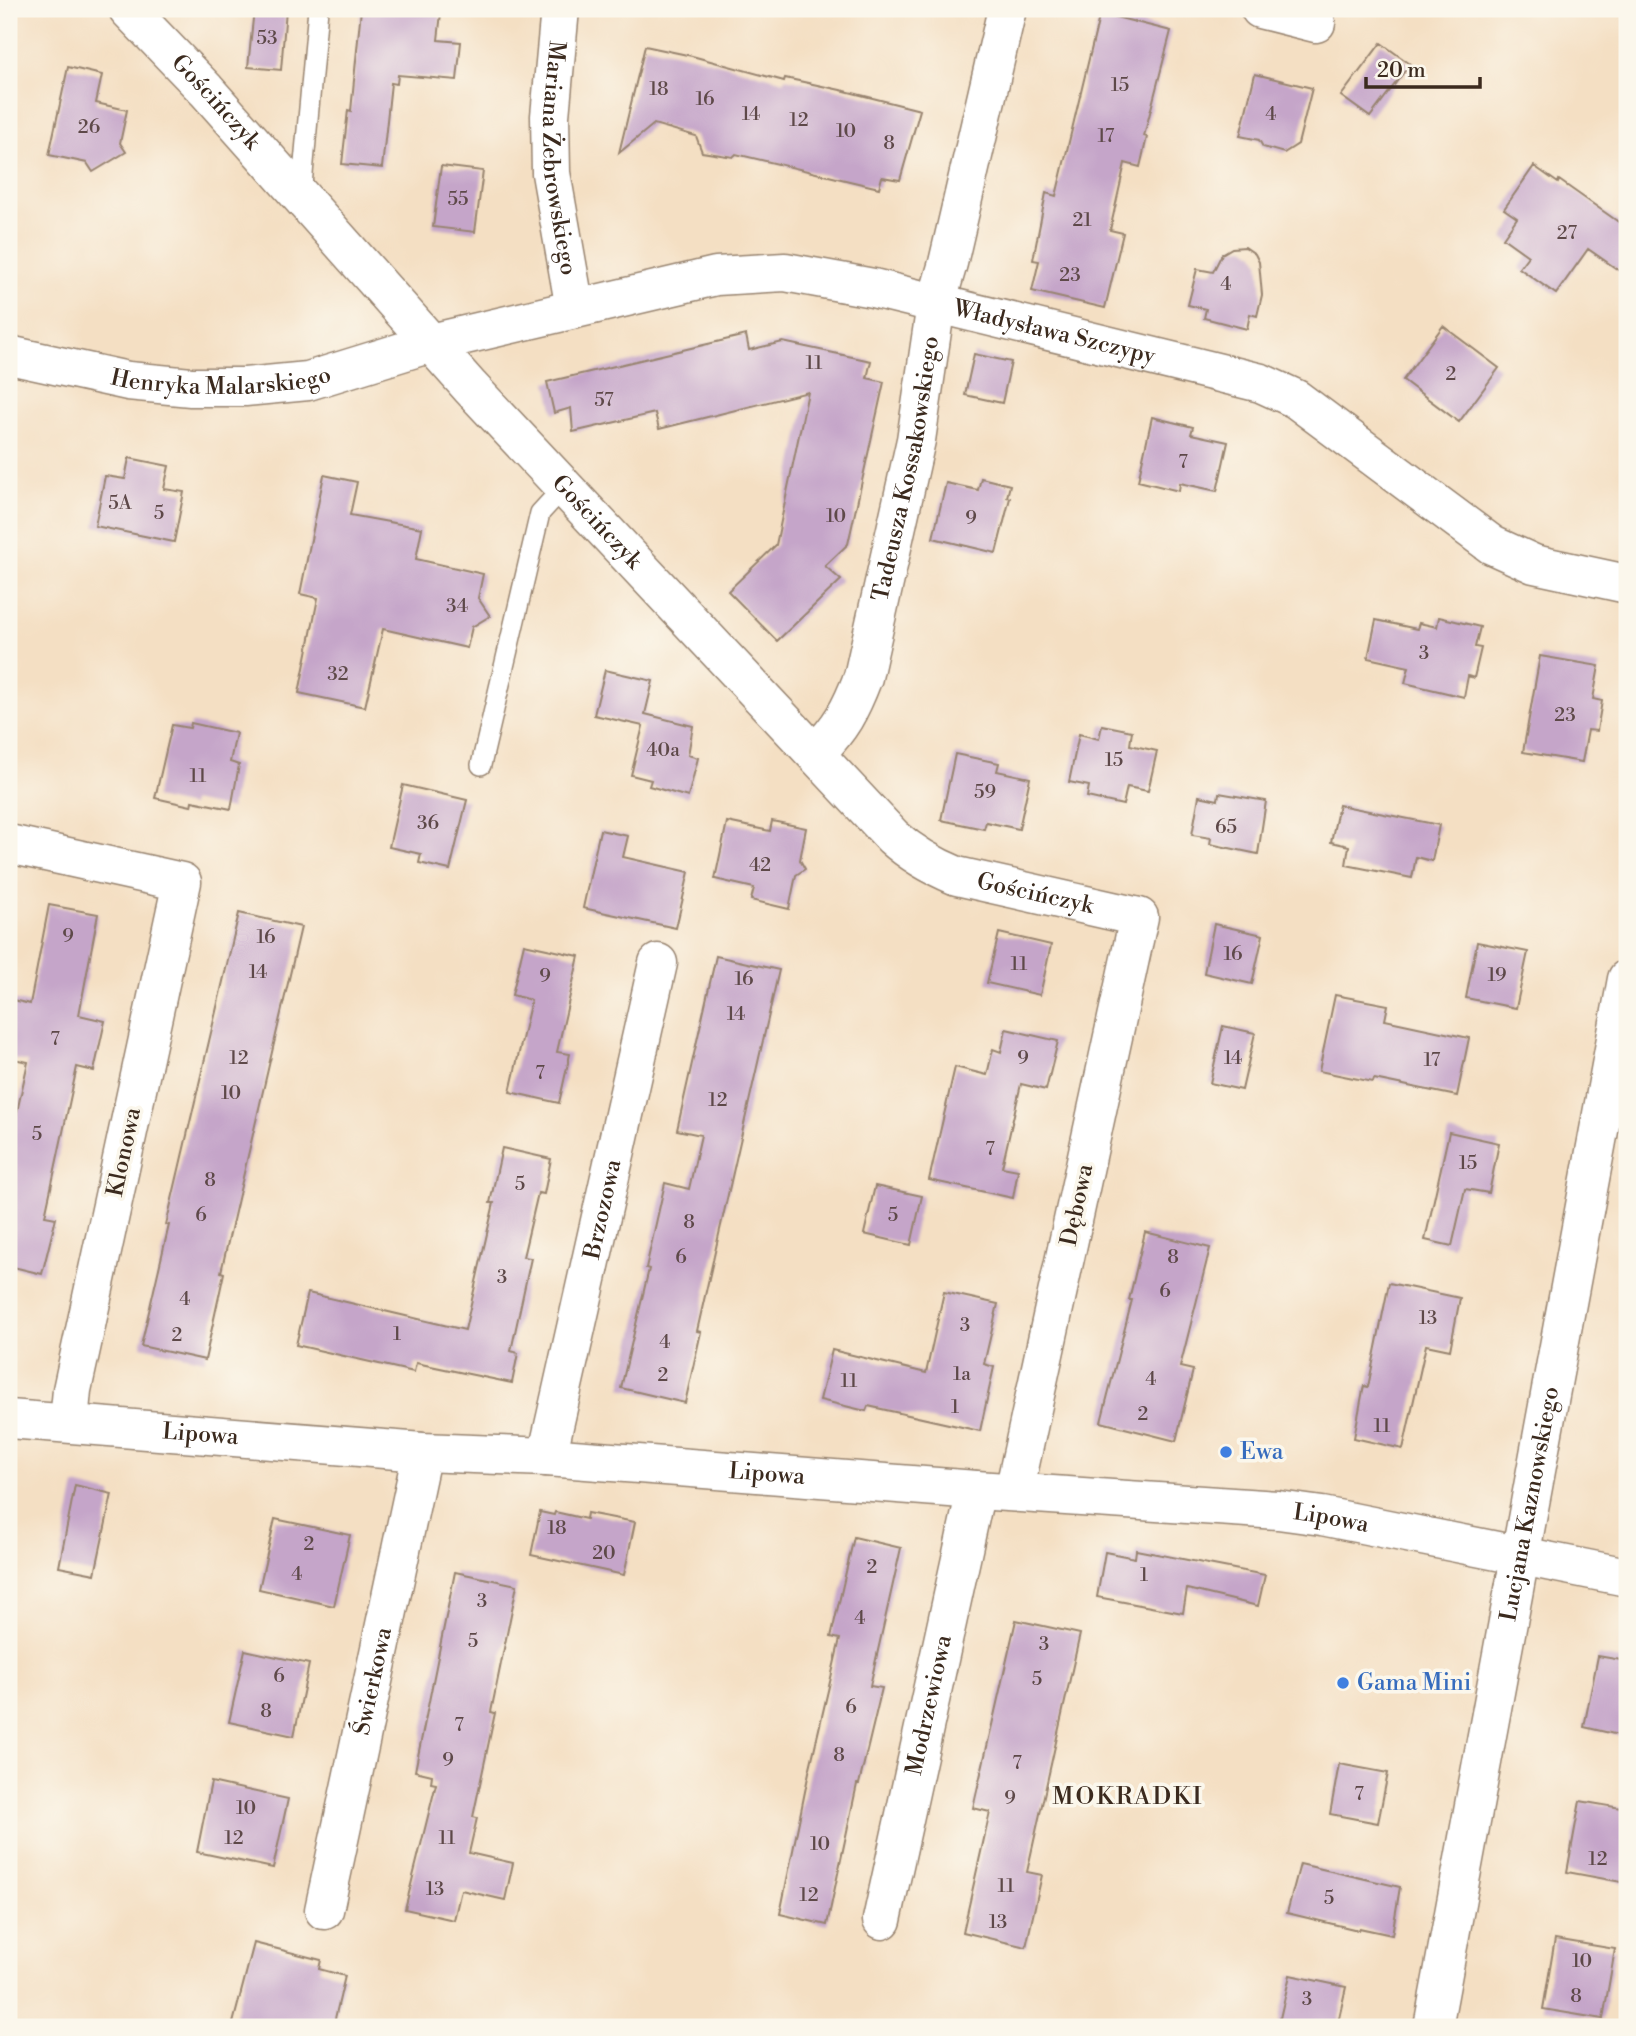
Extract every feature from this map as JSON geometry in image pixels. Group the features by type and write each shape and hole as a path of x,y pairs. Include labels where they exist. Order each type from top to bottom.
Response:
{"street":[{"name":"Gościńczyk","path":"128,9 206,90 431,343 564,487 893,837 910,852 957,876 1139,917"},
{"name":"Mariana Żebrowskiego","path":"560,9 550,116 551,173 576,309"},
{"name":"Tadeusza Kossakowskiego","path":"816,753 839,729 852,706 863,677 916,440 936,304 1007,9"},
{"path":"1260,9 1316,23"},
{"name":"Władysława Szczypy","path":"431,343 716,276 785,272 873,288 1261,383 1296,399 1492,545 1534,564 1627,584"},
{"name":"Henryka Malarskiego","path":"9,355 128,381 191,387 245,387 308,381 431,343"},
{"name":"Klonowa","path":"9,844 182,883 72,1390 69,1422"},
{"name":"Dębowa","path":"1014,1492 1139,917"},
{"name":"Brzozowa","path":"547,1457 658,963"},
{"name":"Lucjana Kaznowskiego","path":"1433,2027 1627,979"},
{"name":"Lipowa","path":"9,1419 422,1452 547,1457 1279,1510 1322,1516 1627,1577"},
{"name":"Świerkowa","path":"324,1910 422,1452"},
{"name":"Modrzewiowa","path":"882,1920 976,1490"}],"lane":[{"path":"301,196 318,9"},
{"path":"481,765 540,513 564,487"}],"building":[{"path":"254,9 286,9 281,70 248,67"},
{"path":"361,9 441,13 438,40 461,42 457,80 398,75 397,84 391,83 382,168 342,164 348,110 351,111"},
{"path":"1100,13 1171,31 1144,136 1147,137 1140,167 1125,163 1110,230 1123,233 1105,308 1032,291 1039,261 1033,260 1046,193 1056,196"},
{"path":"1381,43 1410,64 1370,117 1341,96"},
{"path":"645,46 784,81 785,78 920,110 900,180 882,177 879,188 736,154 733,157 702,152 696,136 654,124 619,153"},
{"path":"68,67 102,75 96,103 127,110 120,143 126,152 93,172 87,163 49,155"},
{"path":"1255,74 1312,88 1298,144 1284,153 1263,147 1259,140 1240,136"},
{"path":"441,166 483,171 475,232 433,227"},
{"path":"1534,166 1558,183 1559,180 1627,228 1627,276 1588,249 1556,294 1519,268 1528,256 1503,238 1517,218 1504,209"},
{"path":"1245,247 1255,254 1259,262 1262,295 1257,316 1250,314 1247,329 1204,318 1206,309 1188,305 1197,269 1213,272 1222,254 1232,248"},
{"path":"1443,326 1499,368 1459,422 1403,380"},
{"path":"746,335 749,350 783,342 871,361 867,378 884,382 848,544 825,566 841,580 777,641 728,591 776,545 808,392 659,429 655,413 573,432 571,408 554,413 547,382"},
{"path":"974,354 1011,362 1002,403 965,395"},
{"path":"1152,417 1193,427 1191,434 1228,442 1217,491 1180,483 1179,491 1138,481"},
{"path":"129,458 169,466 164,489 184,492 174,542 95,526 105,476 125,479"},
{"path":"324,475 357,482 350,515 422,528 416,559 483,574 478,598 490,616 472,627 467,648 383,629 365,707 299,693 318,598 300,594"},
{"path":"981,478 1010,485 1007,497 1010,498 996,553 933,538 946,483 978,490"},
{"path":"1439,617 1480,627 1475,647 1481,648 1474,678 1468,676 1464,697 1405,683 1409,667 1368,658 1376,620 1417,629 1419,623 1437,627"},
{"path":"1540,656 1599,666 1593,699 1602,701 1597,731 1588,730 1582,762 1523,752"},
{"path":"605,670 653,681 645,714 693,726 688,755 698,758 688,797 649,786 651,780 631,775 643,726 594,715"},
{"path":"191,723 236,733 230,762 239,765 231,809 192,801 191,806 155,798 172,725 190,728"},
{"path":"1102,725 1132,731 1130,745 1157,751 1148,791 1127,787 1123,805 1087,797 1089,786 1069,782 1079,734 1099,739"},
{"path":"955,754 999,763 997,771 1030,778 1019,829 986,822 984,829 941,820"},
{"path":"403,785 467,800 450,870 419,863 421,854 389,847"},
{"path":"1219,793 1266,801 1258,854 1210,844 1211,838 1192,835 1199,796 1218,800"},
{"path":"1339,805 1439,825 1432,861 1416,857 1412,878 1346,865 1349,846 1331,842"},
{"path":"772,821 806,828 800,860 805,869 796,875 789,909 751,900 754,888 715,879 727,822 770,831"},
{"path":"600,830 628,836 623,857 689,872 676,928 583,908"},
{"path":"49,905 98,914 79,1015 105,1021 94,1071 77,1067 45,1216 56,1218 42,1274 9,1266 9,1148 28,1062 9,1058 9,999 30,1004"},
{"path":"239,913 301,927 221,1272 224,1273 205,1360 141,1346 169,1225 166,1225"},
{"path":"1214,924 1263,935 1252,984 1204,973"},
{"path":"999,933 1051,945 1040,995 987,983"},
{"path":"1477,942 1528,952 1516,1008 1466,998"},
{"path":"524,944 579,956 557,1052 570,1054 559,1103 510,1092 531,1000 512,995"},
{"path":"716,956 779,970 697,1331 701,1332 685,1403 621,1388 649,1269 646,1268 665,1183 689,1189 701,1135 677,1130"},
{"path":"1335,995 1388,1005 1385,1020 1469,1038 1457,1096 1319,1071"},
{"path":"1223,1026 1255,1033 1242,1090 1210,1083"},
{"path":"1006,1029 1058,1041 1046,1090 1021,1084 1002,1167 1018,1170 1013,1198 929,1180 955,1067 987,1075 993,1049 1001,1052"},
{"path":"1449,1132 1499,1143 1489,1193 1465,1189 1452,1246 1425,1240"},
{"path":"502,1148 551,1159 544,1194 538,1193 523,1257 531,1258 511,1351 518,1353 512,1383 416,1363 414,1372 296,1345 308,1293 465,1330 494,1203 490,1203"},
{"path":"875,1186 922,1196 911,1245 864,1234"},
{"path":"1145,1232 1210,1248 1180,1367 1193,1370 1176,1441 1101,1422 1132,1300 1129,1300"},
{"path":"1389,1283 1460,1298 1450,1350 1426,1345 1403,1449 1354,1438 1364,1386 1368,1387"},
{"path":"944,1292 998,1304 984,1364 994,1367 980,1431 868,1406 866,1411 820,1400 832,1350 926,1373"},
{"path":"75,1485 112,1494 95,1574 59,1567"},
{"path":"540,1512 554,1515 555,1512 586,1519 587,1513 635,1522 624,1575 531,1555"},
{"path":"275,1519 350,1535 334,1606 259,1589"},
{"path":"854,1537 901,1548 870,1686 882,1688 857,1784 827,1925 780,1914 840,1639 831,1637"},
{"path":"1136,1550 1265,1575 1258,1606 1187,1589 1183,1613 1097,1597 1105,1552 1135,1558"},
{"path":"455,1572 517,1585 491,1712 495,1713 473,1817 477,1818 469,1853 513,1863 505,1900 461,1890 454,1920 405,1909 436,1784 431,1783 432,1775 415,1771"},
{"path":"1016,1620 1080,1634 1027,1872 1042,1875 1026,1947 963,1932 990,1812 973,1808"},
{"path":"245,1650 309,1664 294,1736 229,1722"},
{"path":"1598,1656 1627,1661 1627,1737 1584,1727"},
{"path":"1339,1764 1388,1773 1378,1823 1330,1814"},
{"path":"211,1782 288,1799 273,1868 197,1852"},
{"path":"1580,1801 1627,1809 1627,1883 1567,1872"},
{"path":"1300,1864 1400,1887 1392,1935 1287,1913"},
{"path":"1555,1939 1615,1949 1603,2019 1543,2009"},
{"path":"254,1943 321,1960 319,1969 345,1976 333,2027 232,2027"},
{"path":"1290,1975 1346,1987 1337,2027 1278,2027"}],"place":[{"name":"Ewa","path":"1226,1452"},
{"name":"Gama Mini","path":"1343,1683"}],"district":[{"name":"MOKRADKI","path":"1128,1797"}]}
